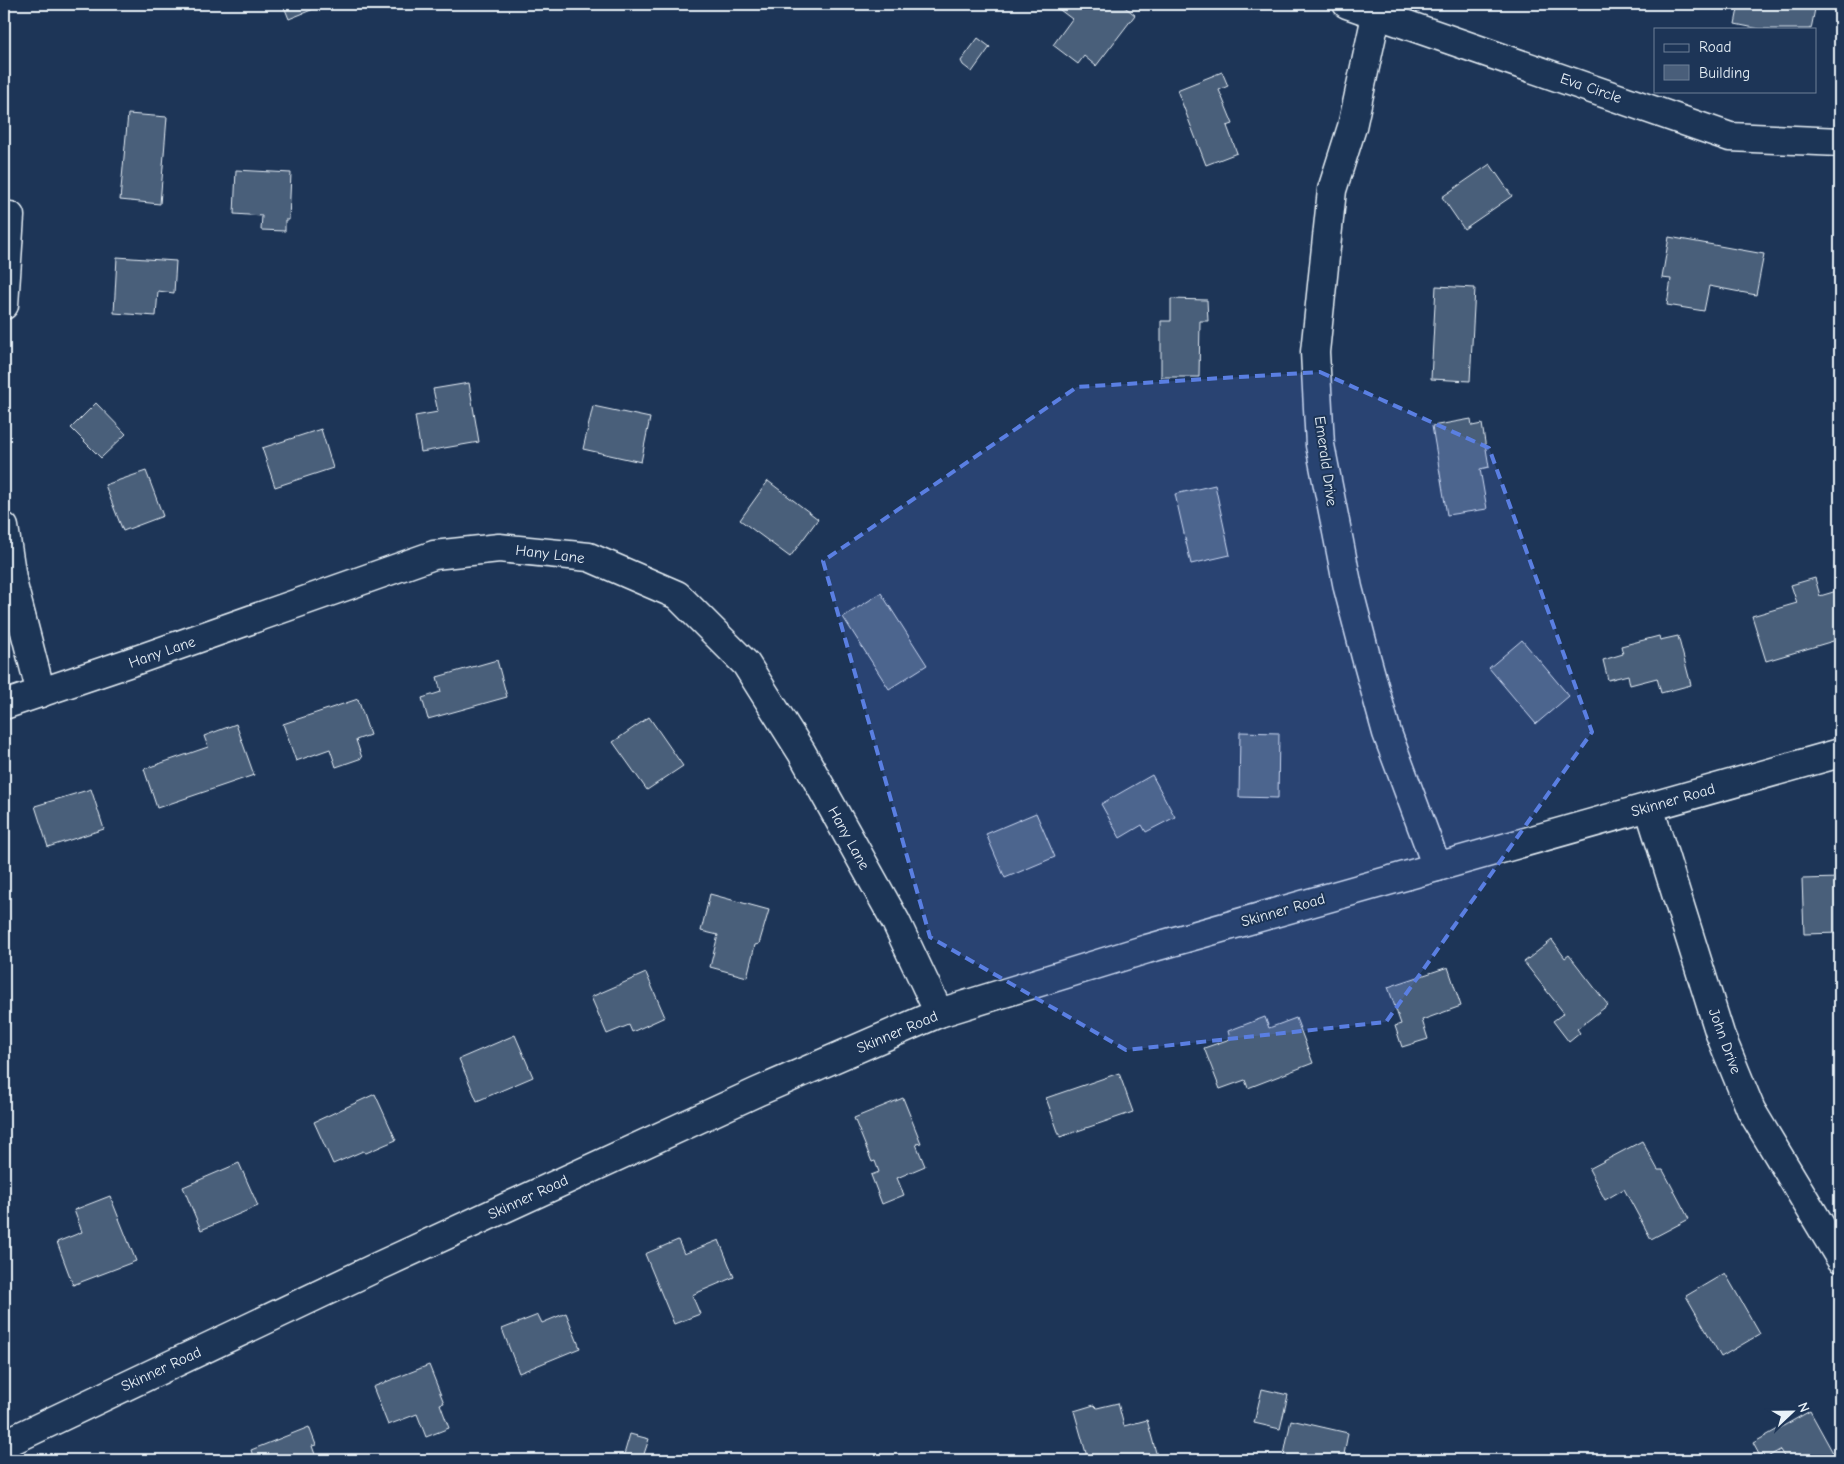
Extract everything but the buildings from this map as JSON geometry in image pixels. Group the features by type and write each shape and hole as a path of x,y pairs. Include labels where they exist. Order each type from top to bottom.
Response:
{"street":[{"name":"Eva Circle","path":"1347,4 1376,16 1730,137 1840,142"},
{"name":"Emerald Drive","path":"1376,16 1352,127 1332,190 1315,352 1320,445 1348,588 1366,657 1390,741 1437,867"},
{"path":"4,305 10,216"},
{"path":"4,527 13,585 41,692"},
{"name":"Hany Lane","path":"4,705 434,556 499,548 589,557 677,595 746,664 802,754 896,922 939,1013"},
{"name":"Skinner Road","path":"4,1444 433,1241 757,1092 939,1013 1147,949 1840,753"},
{"name":"John Drive","path":"1650,806 1720,1034 1748,1101 1840,1258"}],"highlighted area":[{"path":"1320,372 1489,448 1592,732 1386,1022 1126,1050 930,937 823,561 1077,387"}]}
